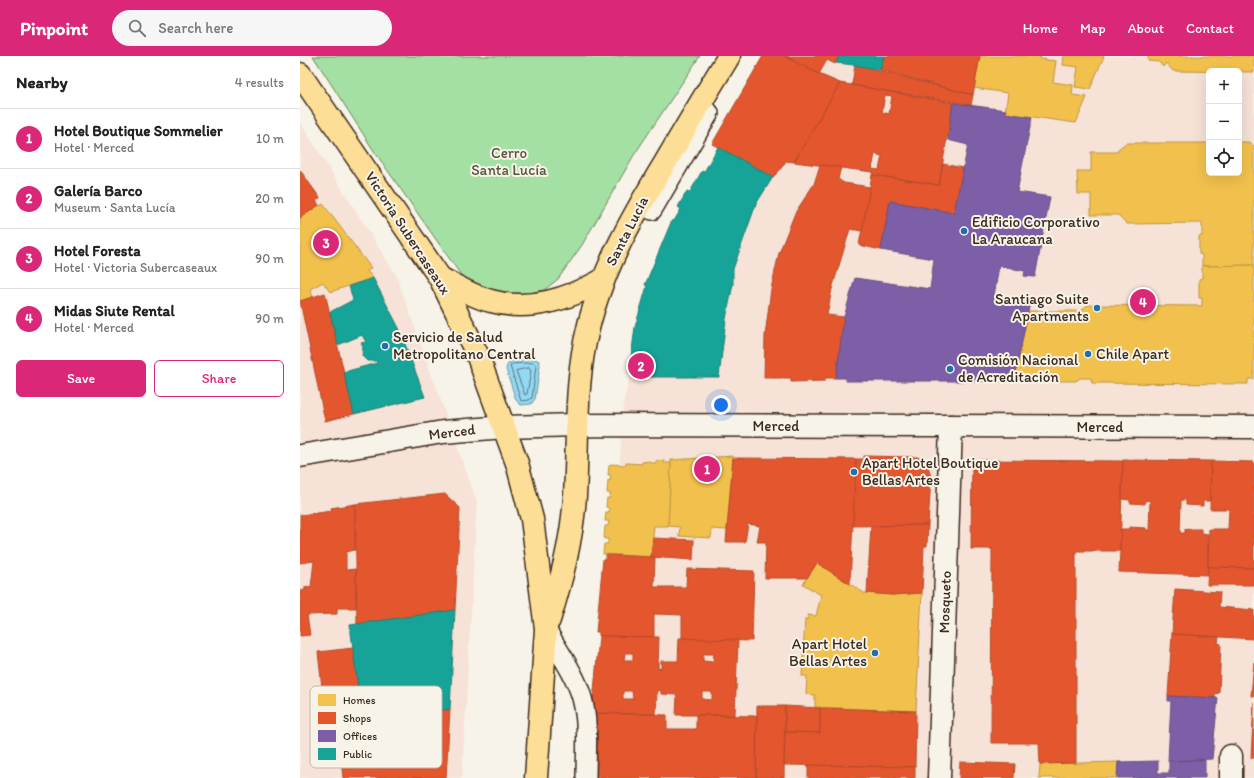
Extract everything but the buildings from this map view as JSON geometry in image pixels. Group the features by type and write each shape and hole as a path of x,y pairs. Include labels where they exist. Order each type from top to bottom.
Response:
{"main road":[{"name":"Santa Lucía","path":"546,629 565,566 570,539 575,495 577,425 585,342 603,280 619,244 640,204 729,56"},
{"name":"Victoria Subercaseaux","path":"300,74 440,278 478,354 517,463 531,512 546,629"},
{"path":"440,278 490,301 517,306 555,301 581,292 603,280"},
{"path":"536,778 546,629"}],"street":[{"name":"Merced","path":"300,456 443,432 504,427 577,425 1254,427"},
{"name":"Mosqueto","path":"939,778 951,426"},
{"path":"1231,778 1232,756"}],"lane":[{"path":"640,204 652,210 709,113"},
{"path":"546,629 575,679 582,698 587,735 586,778"}],"shaded area":[{"path":"774,56 1254,56 1254,778 598,778 624,401 654,275"},
{"path":"300,122 396,275 477,502 462,778 300,778"}],"green space":[{"name":"Cerro Santa Lucía","path":"313,56 700,56 634,155 582,245 558,279 542,292 521,299 497,298 463,278 374,151"}],"water":[{"path":"535,359 539,361 540,365 535,399 531,404 521,405 516,400 506,369 507,365 513,360"}],"place":[{"name":"Edificio Corporativo La Araucana","path":"964,231"},
{"name":"Hotel Foresta","path":"326,243"},
{"name":"Midas Siute Rental","path":"1143,302"},
{"name":"Santiago Suite Apartments","path":"1097,308"},
{"name":"Servicio de Salud Metropolitano Central","path":"385,346"},
{"name":"Chile Apart","path":"1088,354"},
{"name":"Galería Barco","path":"641,366"},
{"name":"Comisión Nacional de Acreditación","path":"950,369"},
{"name":"Hotel Boutique Sommelier","path":"707,469"},
{"name":"Apart Hotel Boutique Bellas Artes","path":"854,472"},
{"name":"Apart Hotel Bellas Artes","path":"875,653"}]}
